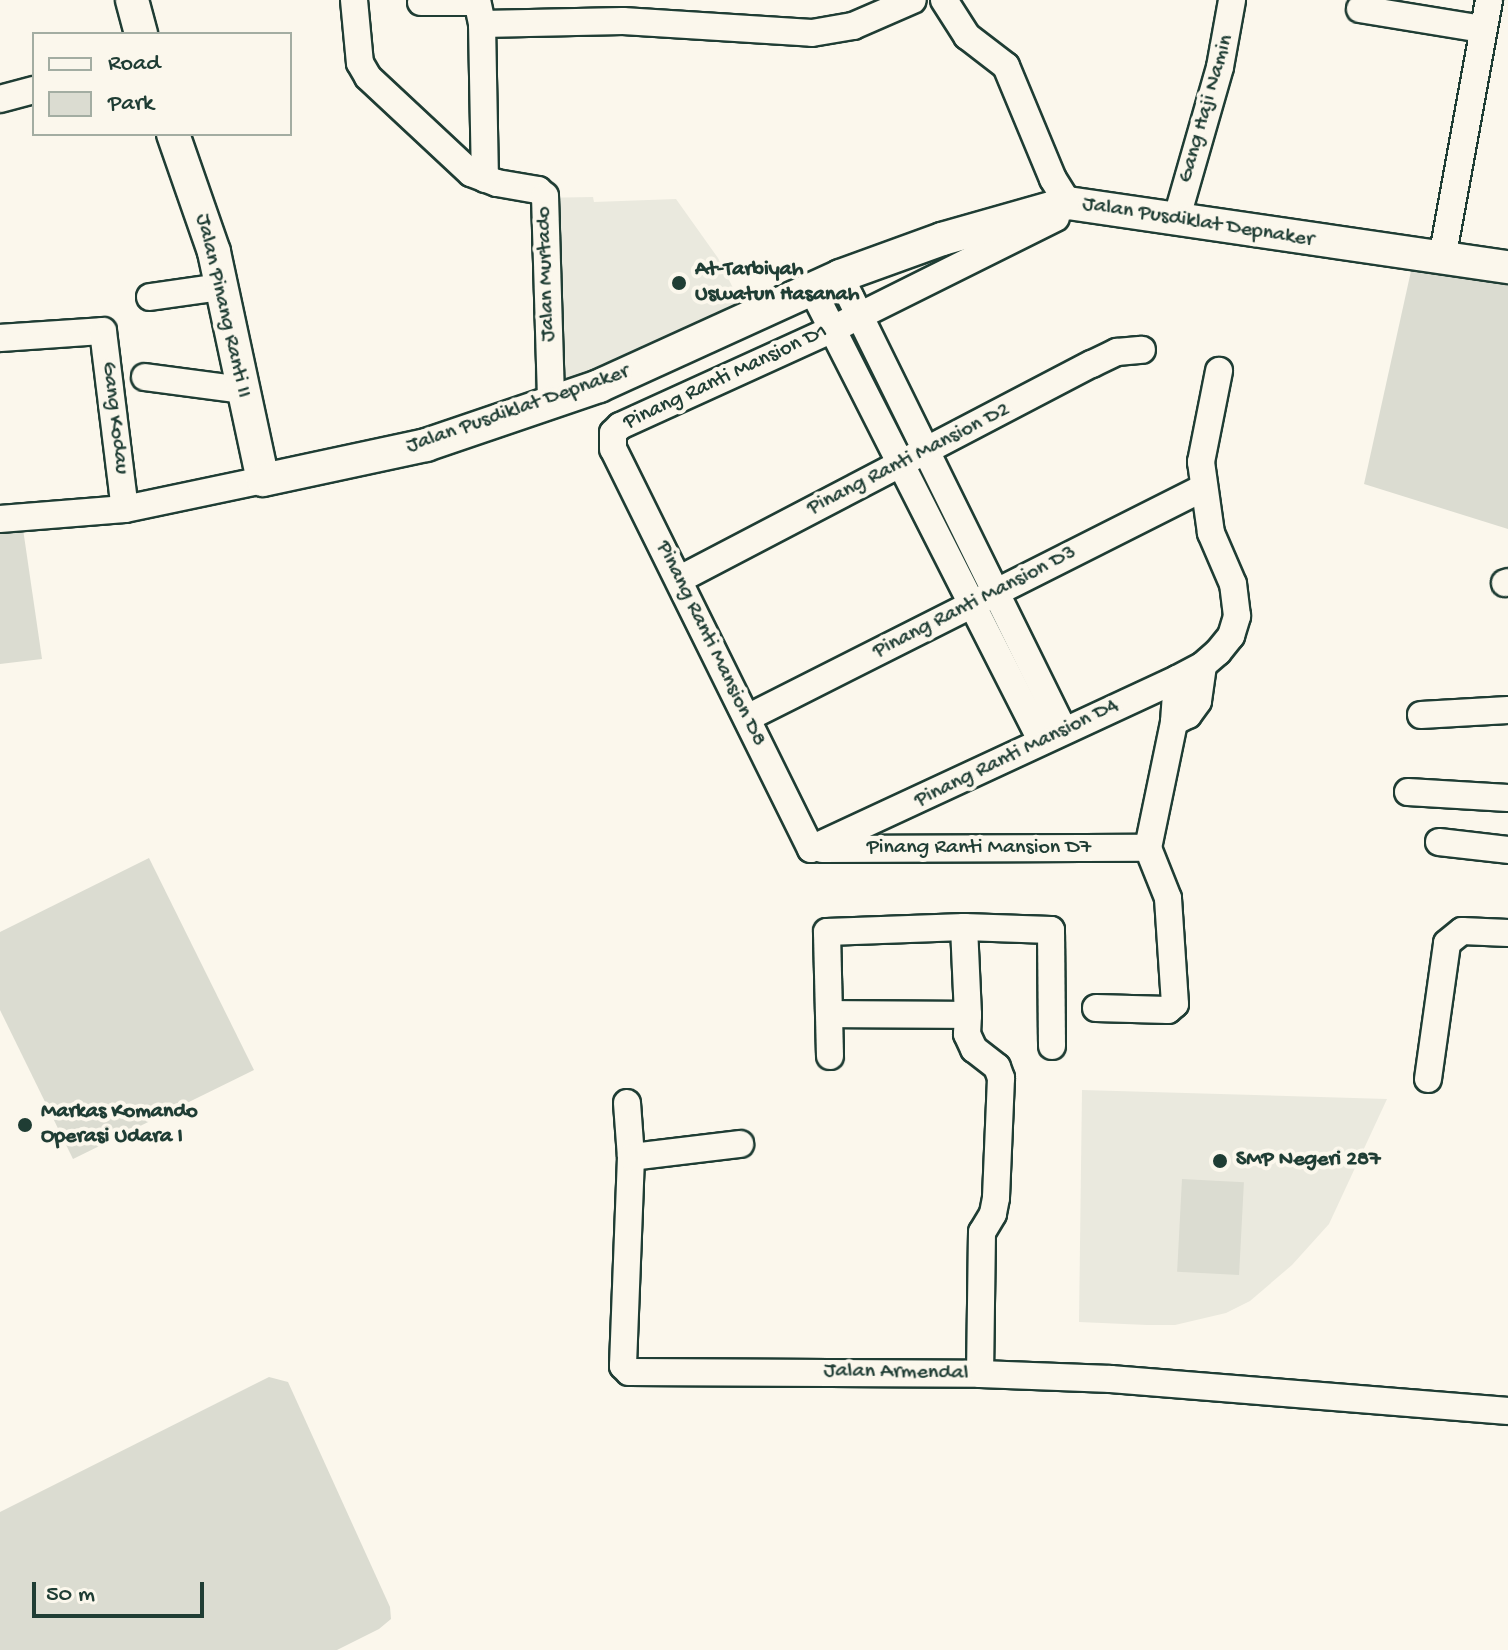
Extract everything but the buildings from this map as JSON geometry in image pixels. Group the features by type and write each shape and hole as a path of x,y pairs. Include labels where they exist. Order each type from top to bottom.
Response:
{"street":[{"path":"132,0 140,32"},
{"path":"354,0 362,71 449,156 485,179"},
{"path":"421,2 479,8 625,11 812,33 853,26 913,0"},
{"path":"944,0 967,36 1002,60 1055,197"},
{"name":"Gang Haji Namin","path":"1162,215 1220,67 1232,0"},
{"path":"1440,259 1489,0"},
{"path":"479,8 485,179"},
{"path":"1360,9 1482,29"},
{"path":"0,99 32,91"},
{"name":"Jalan Pinang Ranti II","path":"174,136 214,252 263,480"},
{"name":"Jalan Murtado","path":"485,179 538,190 545,196 551,402"},
{"name":"Jalan Pusdiklat Depnaker","path":"263,480 426,445 599,386 826,282 1055,197 1367,249 1508,267"},
{"name":"Pinang Ranti Mansion D1","path":"611,439 620,426 833,329 1051,219 1076,218 1138,228 1162,215"},
{"path":"826,282 859,316 926,452 984,598 1052,734"},
{"path":"826,282 833,329 902,464 984,598"},
{"path":"150,297 221,287"},
{"name":"Gang Kodau","path":"0,338 100,330 104,334 125,509"},
{"name":"Pinang Ranti Mansion D2","path":"680,579 1092,364 1117,352 1142,350"},
{"path":"1174,722 1188,715 1198,701 1211,658 1231,636 1237,616 1233,584 1211,533 1201,462 1219,371"},
{"path":"145,377 242,390"},
{"name":"Pinang Ranti Mansion D8","path":"611,439 613,449 811,849"},
{"path":"0,519 125,509 263,480"},
{"name":"Pinang Ranti Mansion D3","path":"747,718 1203,488"},
{"name":"Pinang Ranti Mansion D4","path":"811,849 906,807 1052,734 1177,679 1211,658"},
{"path":"1096,1008 1168,1010 1174,1006 1168,898 1148,848 1174,722 1177,679"},
{"path":"1421,715 1508,710"},
{"path":"1408,792 1508,798"},
{"path":"906,807 907,850"},
{"path":"1439,842 1508,850"},
{"name":"Pinang Ranti Mansion D7","path":"811,849 1148,848"},
{"path":"964,927 967,1034 974,1049 997,1067 1001,1078 996,1198 993,1214 982,1232 980,1374"},
{"path":"830,1056 827,932 964,927 1051,930 1052,1046"},
{"path":"1428,1079 1447,943 1462,931 1508,933"},
{"path":"830,1014 968,1015"},
{"name":"Jalan Armendal","path":"627,1103 631,1157 625,1370 980,1374 1111,1379 1508,1411"},
{"path":"631,1157 740,1144"}],"shaded area":[{"path":"593,197 594,202 676,199 718,258 745,312 534,395 534,198"},
{"name":"SMP Negeri 287","path":"1082,1090 1387,1099 1329,1224 1292,1265 1250,1301 1226,1313 1175,1325 1147,1325 1079,1322"}],"green space":[{"path":"1413,262 1508,275 1508,529 1364,484"},
{"path":"22,522 42,659 0,664 0,525"},
{"path":"149,858 254,1070 73,1159 0,1010 0,932"},
{"path":"1182,1179 1244,1182 1239,1275 1177,1272"},
{"path":"269,1377 288,1382 390,1607 391,1619 379,1629 337,1650 0,1650 0,1512"}],"place":[{"name":"At-Tarbiyah Uswatun Hasanah","path":"679,283"},
{"name":"Markas Komando Operasi Udara I","path":"25,1125"},
{"name":"SMP Negeri 287","path":"1220,1161"}]}
